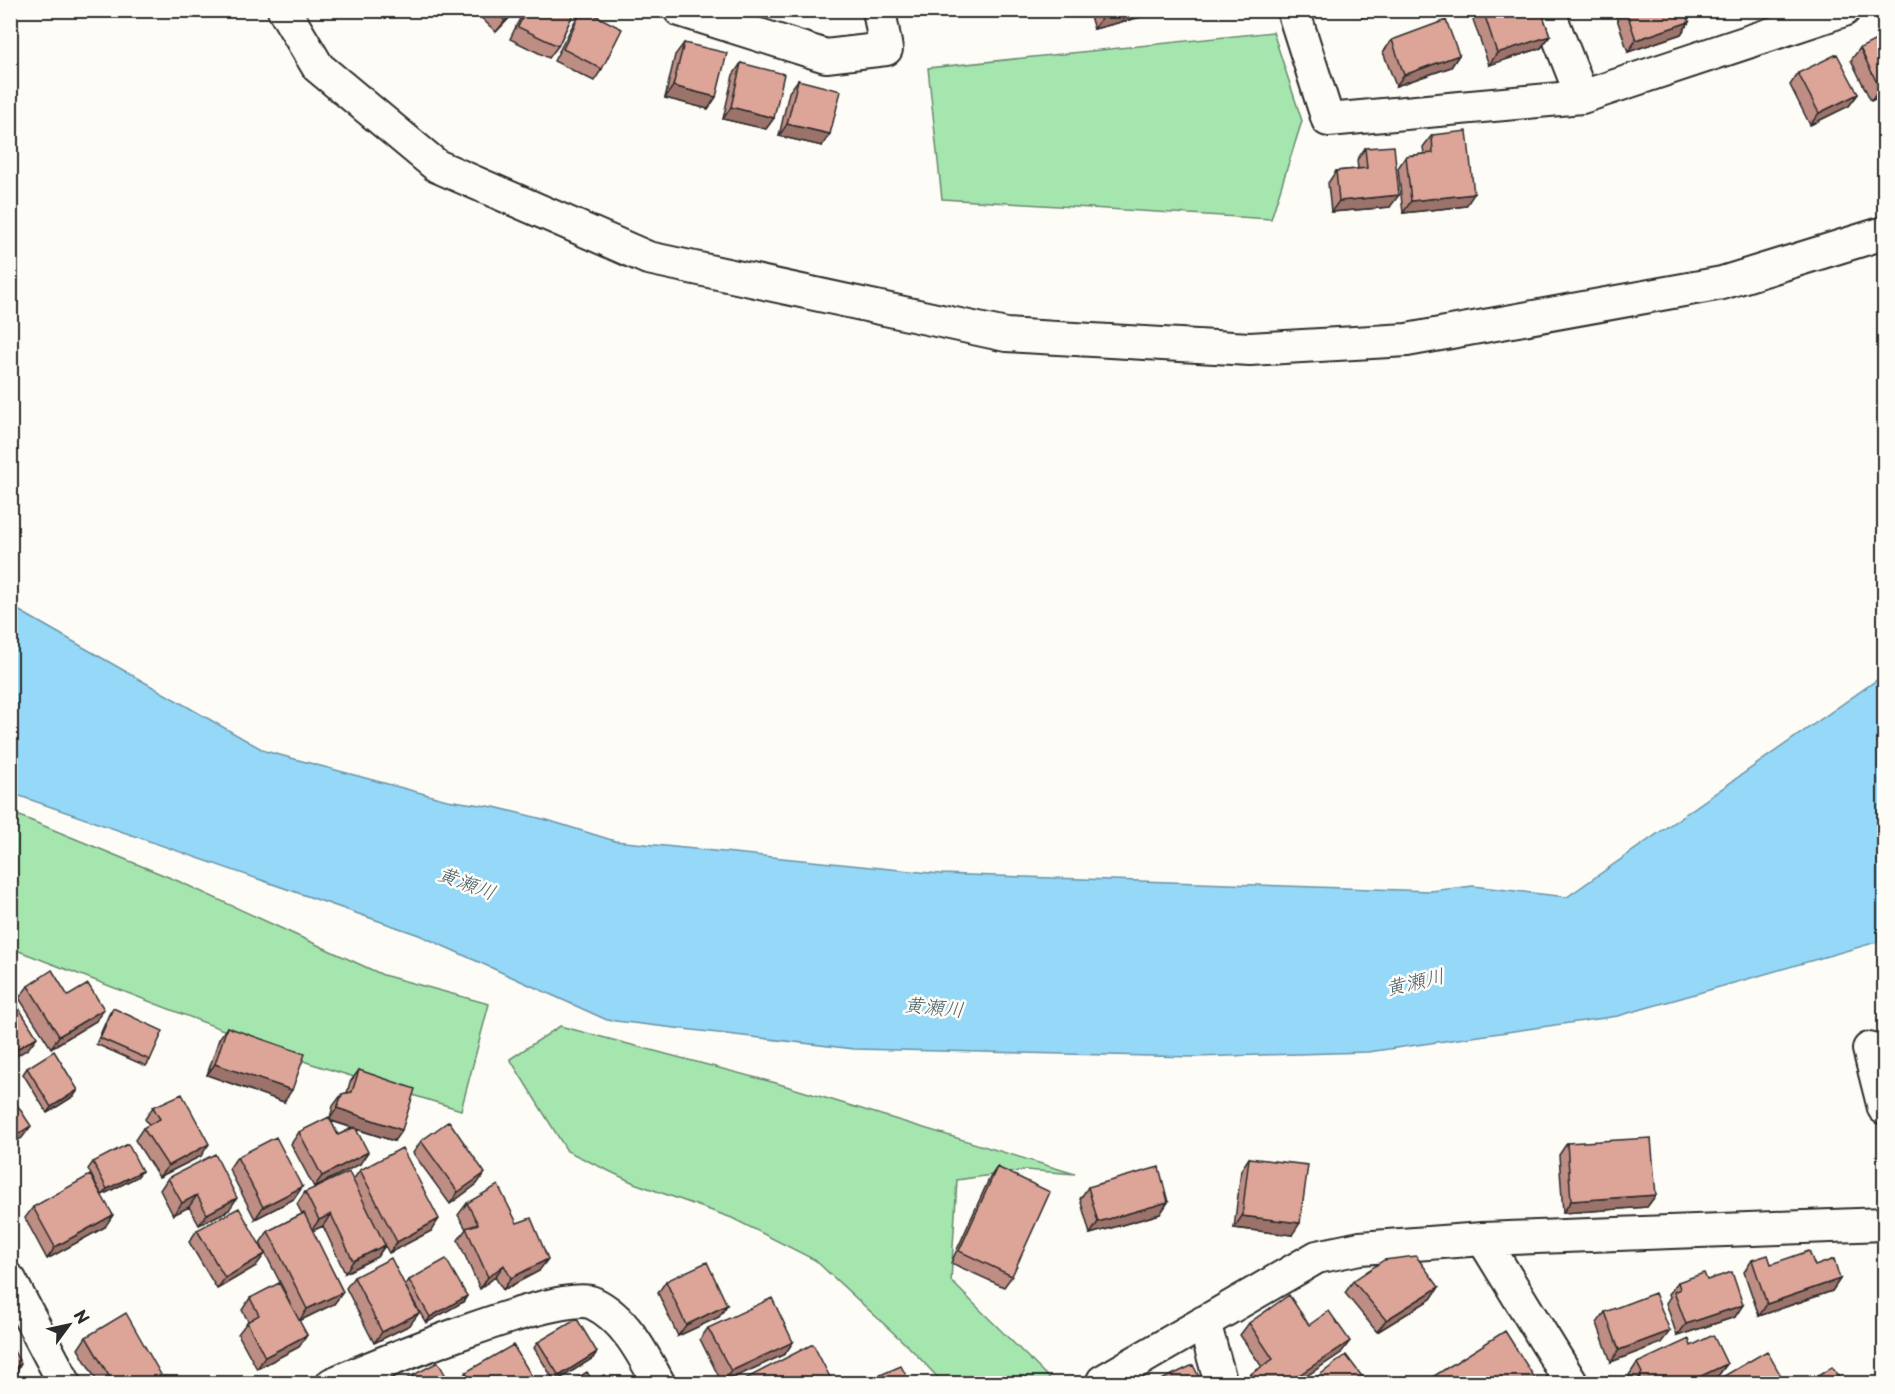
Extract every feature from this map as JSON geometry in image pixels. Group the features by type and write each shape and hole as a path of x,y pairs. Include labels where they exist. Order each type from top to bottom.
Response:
{"street":[{"path":"284,10 318,67 437,166 648,258 1006,336 1250,349 1407,340 1722,283 1884,233"},
{"path":"680,10 826,56 886,49 879,10"},
{"path":"1293,10 1328,120 1582,97 1844,10"},
{"path":"1548,10 1582,97"},
{"path":"1869,1049 1884,1108"},
{"path":"1103,1381 1317,1257 1360,1248 1482,1239 1884,1224"},
{"path":"1482,1239 1572,1383"},
{"path":"10,1280 65,1383"},
{"path":"332,1383 519,1314 554,1304 591,1302 615,1317 659,1383"},
{"path":"1204,1323 1221,1383"}],"green space":[{"path":"1273,32 1302,121 1271,219 942,199 928,68"},
{"path":"10,812 178,881 383,975 489,1004 461,1110 309,1063 11,948"},
{"path":"560,1026 776,1083 1075,1174 1026,1170 957,1180 951,1281 1054,1383 943,1383 913,1351 815,1260 732,1218 634,1183 567,1151 510,1059"}],"water":[{"name":"黄瀬川","path":"11,606 265,751 447,800 494,807 547,820 615,841 940,874 1431,891 1473,886 1567,897 1884,675 1884,940 1618,1016 1368,1052 1194,1057 854,1049 607,1020 419,935 11,793"}],"building":[{"path":"494,10 514,10 505,21"},
{"path":"526,10 575,10 558,46 518,27"},
{"path":"582,10 622,29 602,69 563,49"},
{"path":"1100,10 1129,10 1102,17"},
{"path":"1483,10 1541,10 1550,36 1497,53"},
{"path":"1626,10 1685,10 1689,22 1636,40"},
{"path":"1446,20 1459,55 1404,75 1392,40"},
{"path":"1884,36 1884,87 1880,89 1860,48"},
{"path":"684,43 727,53 716,97 673,86"},
{"path":"1837,54 1858,94 1819,113 1798,73"},
{"path":"741,63 784,74 774,118 731,107"},
{"path":"798,80 841,91 830,134 787,124"},
{"path":"1467,131 1474,194 1411,201 1406,156 1433,153 1432,135"},
{"path":"1394,146 1399,195 1339,201 1336,171 1367,168 1365,148"},
{"path":"52,970 68,996 88,984 104,1009 59,1036 28,986"},
{"path":"10,994 37,1037 10,1053"},
{"path":"113,1008 163,1031 150,1060 100,1038"},
{"path":"227,1027 305,1054 292,1090 215,1064"},
{"path":"54,1051 78,1090 51,1107 27,1068"},
{"path":"359,1070 415,1089 402,1130 337,1108 342,1094 352,1092"},
{"path":"10,1094 31,1126 10,1139"},
{"path":"182,1094 209,1144 168,1166 143,1128 160,1119 153,1107"},
{"path":"329,1117 338,1135 355,1127 368,1152 322,1176 299,1132"},
{"path":"449,1121 485,1173 458,1192 421,1141"},
{"path":"276,1137 302,1187 263,1207 237,1157"},
{"path":"1651,1138 1656,1195 1571,1201 1567,1143"},
{"path":"128,1144 142,1171 107,1189 93,1162"},
{"path":"402,1148 439,1219 397,1242 360,1170"},
{"path":"215,1154 237,1198 207,1214 197,1195 182,1203 168,1178"},
{"path":"1249,1158 1308,1165 1300,1223 1242,1216"},
{"path":"997,1167 1050,1192 1012,1276 959,1251"},
{"path":"1159,1167 1168,1202 1098,1222 1088,1187"},
{"path":"349,1172 385,1245 353,1261 331,1214 319,1220 305,1192"},
{"path":"90,1175 113,1215 55,1247 33,1207"},
{"path":"498,1185 517,1223 531,1218 548,1259 511,1278 504,1265 488,1277 466,1228 478,1224 467,1203"},
{"path":"239,1208 265,1254 225,1278 197,1230"},
{"path":"304,1213 343,1292 307,1309 268,1231"},
{"path":"1809,1251 1815,1266 1834,1259 1840,1279 1767,1304 1752,1260 1768,1255 1771,1264"},
{"path":"1416,1256 1439,1287 1386,1320 1353,1281 1384,1260"},
{"path":"391,1258 419,1313 382,1332 354,1277"},
{"path":"446,1259 467,1296 430,1317 409,1280"},
{"path":"707,1262 727,1305 686,1325 666,1281"},
{"path":"1732,1272 1743,1305 1686,1324 1674,1292 1680,1289 1678,1282 1704,1273 1707,1280"},
{"path":"279,1283 307,1335 265,1357 247,1322 259,1315 250,1298"},
{"path":"1655,1293 1670,1331 1619,1350 1605,1312"},
{"path":"1289,1295 1309,1325 1329,1311 1350,1341 1287,1383 1258,1383 1251,1374 1273,1359 1249,1323"},
{"path":"772,1298 793,1342 731,1371 708,1328"},
{"path":"126,1313 164,1380 159,1383 113,1383 86,1337"},
{"path":"577,1319 597,1352 559,1376 538,1342"},
{"path":"1505,1331 1538,1383 1435,1383 1431,1378"},
{"path":"1713,1335 1727,1364 1686,1383 1636,1383 1642,1373 1637,1363 1689,1339 1691,1346"},
{"path":"10,1344 21,1364 10,1370"},
{"path":"813,1344 833,1383 747,1383 745,1379"},
{"path":"513,1345 536,1383 472,1383 466,1372"},
{"path":"1767,1351 1785,1383 1712,1383"},
{"path":"1346,1355 1367,1383 1309,1383"},
{"path":"438,1362 450,1383 403,1383 402,1381"},
{"path":"1193,1365 1202,1383 1155,1383"},
{"path":"901,1366 910,1383 862,1383"},
{"path":"1832,1367 1843,1383 1808,1383"},
{"path":"587,1372 593,1382 604,1375 609,1383 569,1383"}]}
